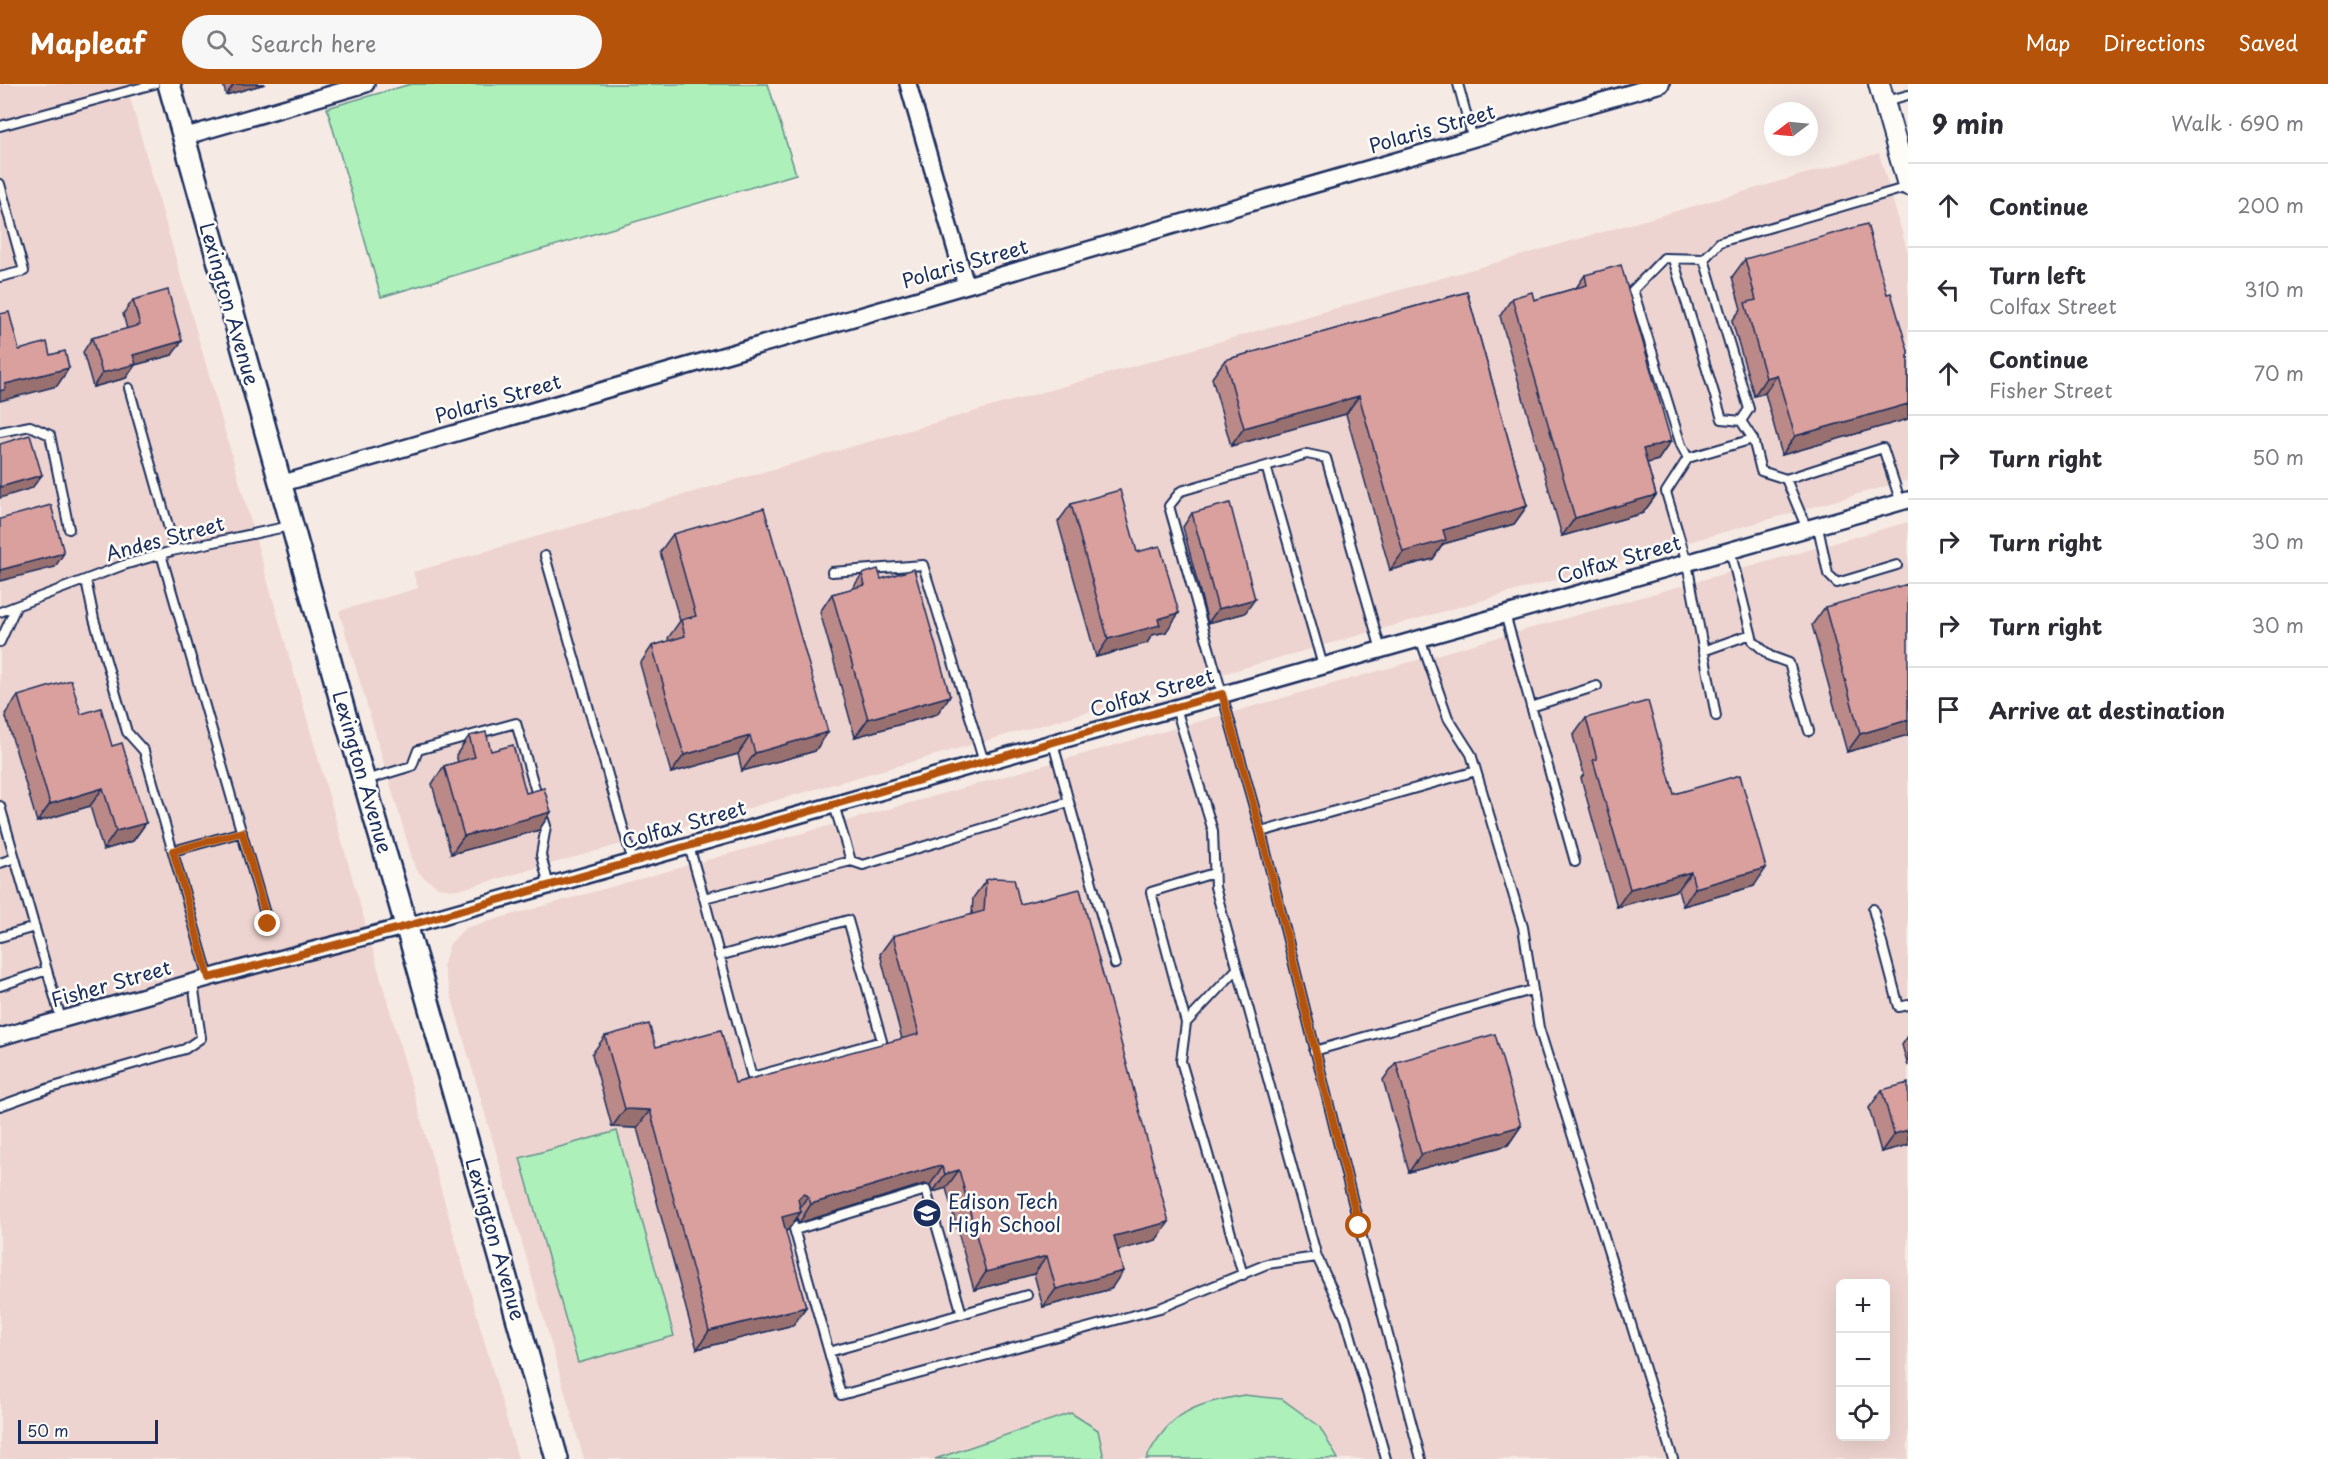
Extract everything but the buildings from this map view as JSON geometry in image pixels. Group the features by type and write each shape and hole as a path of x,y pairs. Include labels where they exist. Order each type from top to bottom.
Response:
{"main road":[{"name":"Lexington Avenue","path":"169,84 280,484 557,1459"}],"street":[{"path":"183,137 366,84"},
{"path":"908,84 966,285"},
{"name":"Polaris Street","path":"280,484 1661,84"},
{"path":"1882,93 1908,186"},
{"name":"Colfax Street","path":"407,926 1904,502"},
{"name":"Fisher Street","path":"0,1037 209,978 407,926"}],"lane":[{"path":"0,126 154,84"},
{"path":"1458,84 1473,139"},
{"path":"1882,93 1908,95"},
{"path":"0,184 3,210 24,271 0,277"},
{"path":"1688,458 1681,445 1634,290 1664,258 1704,259 1720,242 1908,186"},
{"path":"1673,258 1722,419 1741,421"},
{"path":"1704,259 1749,410 1741,421"},
{"path":"129,387 175,550"},
{"path":"1741,421 1753,439 1761,471 1786,479 1883,448 1904,502"},
{"path":"0,432 30,426 50,435 69,529"},
{"path":"1716,716 1687,563 1666,492 1688,458 1753,439"},
{"path":"1381,650 1326,458 1308,454 1180,491 1169,506 1261,832 1314,1051 1421,1459"},
{"path":"1266,466 1323,666"},
{"path":"1786,479 1812,528 1828,574 1838,582 1897,565"},
{"name":"Andes Street","path":"0,612 107,570 175,550 292,525"},
{"path":"1730,550 1753,641 1770,656 1789,663 1809,731"},
{"path":"161,554 268,924"},
{"path":"545,556 633,862"},
{"path":"832,572 923,565 984,762"},
{"path":"86,580 94,619 127,732 144,751 209,978"},
{"path":"0,642 16,607"},
{"path":"1505,614 1575,862"},
{"path":"1703,651 1751,634"},
{"path":"1420,639 1448,718 1471,754 1523,927 1539,1028 1673,1459"},
{"path":"1531,706 1597,686"},
{"path":"1176,708 1213,831 1215,887 1317,1257 1346,1319 1386,1459"},
{"path":"364,780 411,766 418,750 516,723 546,826 541,855 549,886"},
{"path":"1053,742 1115,964"},
{"path":"1261,832 1476,771"},
{"path":"704,898 851,861 863,865 1070,802"},
{"path":"834,805 851,861"},
{"path":"0,806 61,1019"},
{"path":"173,851 242,832"},
{"path":"689,846 704,898 719,956 753,1080 882,1041 848,920 719,956"},
{"path":"0,863 15,858"},
{"path":"1214,873 1151,892 1186,1023 1181,1060 1243,1275"},
{"path":"1873,909 1899,1007 1908,1005"},
{"path":"0,937 35,927"},
{"path":"1186,1023 1237,969"},
{"path":"0,986 47,970"},
{"path":"0,1106 185,1049 201,1038 193,983"},
{"path":"1314,1051 1532,990"},
{"path":"795,1230 926,1190 962,1314"},
{"path":"791,1218 841,1395 1160,1308 1267,1264 1317,1257"},
{"path":"829,1352 1028,1295"}],"shaded area":[{"path":"0,84 126,84 518,1459 0,1459"},
{"path":"1879,153 1908,253 1908,480 466,888 451,890 438,887 424,878 415,868 339,611 418,588 413,572"},
{"path":"1908,522 1908,1459 584,1459 443,967 449,945 465,928"}],"green space":[{"path":"411,84 768,84 796,174 381,297 327,108"},
{"path":"617,1131 674,1336 578,1363 520,1158"},
{"path":"1244,1395 1282,1399 1319,1426 1338,1459 1146,1459 1165,1430 1186,1412 1211,1402"},
{"path":"1071,1413 1098,1430 1104,1459 935,1459"}],"place":[{"name":"Edison Tech High School","path":"927,1213"}],"route":[{"path":"268,924 242,832 173,851 209,978 407,926 1222,694 1261,832 1359,1226"}]}
